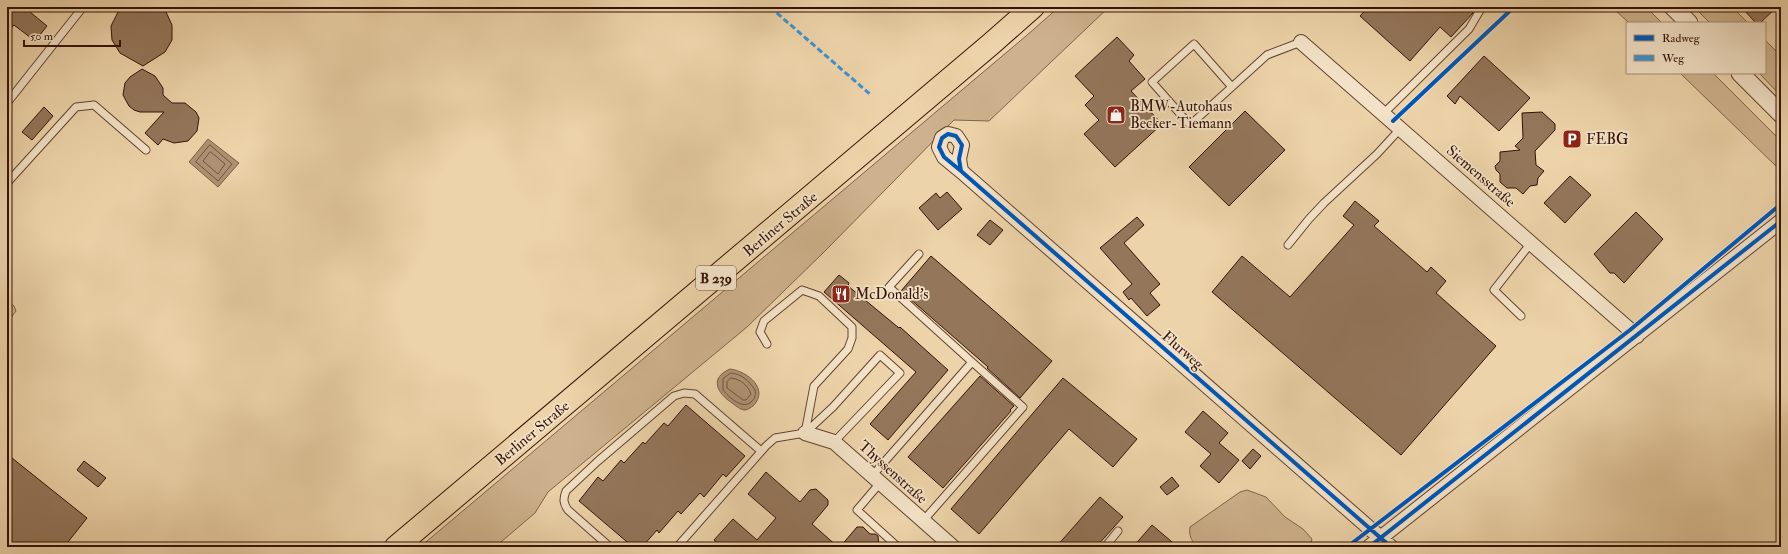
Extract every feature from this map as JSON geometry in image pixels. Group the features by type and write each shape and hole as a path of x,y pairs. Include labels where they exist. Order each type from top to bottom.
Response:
{"main road":[{"name":"Berliner Straße","path":"396,547 985,50 1033,7"}],"street":[{"path":"1673,7 1688,22"},
{"name":"Siemensstraße","path":"1301,42 1384,113 1637,336"},
{"path":"1741,74 1781,114"},
{"name":"Flurweg","path":"961,171 1386,543"},
{"path":"1369,547 1386,543 1637,336 1781,221"},
{"name":"Thyssenstraße","path":"805,433 834,442 953,547"}],"lane":[{"path":"7,103 83,7"},
{"path":"1384,113 1469,29 1482,7"},
{"path":"1232,86 1194,44 1152,82 1190,125 1267,55 1301,42"},
{"path":"7,183 76,107 94,105 146,150"},
{"path":"1288,245 1324,203 1377,154 1401,128"},
{"path":"1521,316 1494,290 1531,243"},
{"path":"919,254 889,287 1023,408 923,521"},
{"path":"767,344 760,332 764,321 802,290 819,296 852,327 852,338 848,349 814,386 805,433"},
{"path":"677,547 761,451 775,438 805,433 832,407 880,355 900,373 834,442"},
{"path":"898,547 857,510 876,479 972,362"},
{"path":"610,547 568,510 564,504 566,491 598,461 674,396 684,393 695,394 761,451"},
{"path":"1105,547 1118,531"}],"shaded area":[{"path":"1059,7 1109,7 989,121 954,120 824,252 747,327 548,492 535,513 495,547 420,547 1026,36"},
{"path":"1612,7 1646,7 1661,22 1628,22"},
{"path":"1694,7 1732,7 1747,22 1709,22"},
{"path":"1766,41 1781,56 1781,96 1760,74 1766,74"},
{"path":"1681,74 1714,74 1781,141 1778,168"},
{"path":"7,300 14,306 16,311 7,323"},
{"path":"1247,490 1266,497 1285,517 1303,529 1312,539 1310,547 1197,547 1191,538 1190,527 1240,492"}],"water":[{"path":"208,139 239,163 218,187 189,162"},
{"path":"730,369 743,373 758,387 758,400 747,410 743,410 738,407 722,395 719,390 717,381 719,377"}],"building":[{"path":"7,7 24,7 47,26 35,41 14,25 7,33"},
{"path":"123,7 160,7 166,12 172,25 172,40 165,52 143,66 120,53 112,40 111,26 118,12"},
{"path":"1368,7 1466,7 1473,13 1451,37 1440,27 1410,61 1360,16"},
{"path":"1741,7 1777,7 1761,22 1755,22"},
{"path":"1117,37 1134,55 1129,61 1145,79 1131,91 1162,124 1115,167 1084,134 1099,120 1085,105 1094,96 1075,76"},
{"path":"1484,56 1530,98 1499,131 1460,96 1455,104 1447,96"},
{"path":"142,69 155,76 163,88 163,95 172,103 185,103 196,112 199,118 197,131 188,141 174,143 163,139 158,145 145,133 164,112 140,112 134,110 129,106 123,95 125,83 130,77"},
{"path":"44,107 53,116 32,140 22,132"},
{"path":"1245,111 1285,150 1229,206 1189,167"},
{"path":"1542,112 1555,124 1555,130 1535,151 1536,165 1544,171 1538,178 1537,185 1530,186 1523,194 1516,188 1507,188 1500,182 1500,174 1496,170 1495,166 1500,161 1500,152 1520,150 1515,146 1523,138 1522,113"},
{"path":"1570,176 1591,195 1565,223 1544,203"},
{"path":"947,192 962,209 938,230 919,208 936,193 940,198"},
{"path":"1355,201 1379,221 1374,226 1427,272 1431,267 1446,281 1436,293 1496,346 1401,455 1212,292 1242,256 1290,297 1354,225 1343,216"},
{"path":"1636,212 1663,239 1624,283 1614,273 1610,273 1594,254"},
{"path":"1137,217 1144,225 1124,243 1160,284 1150,293 1160,305 1147,316 1131,298 1129,300 1123,292 1132,284 1100,248"},
{"path":"990,220 1003,230 990,245 977,235"},
{"path":"931,256 1052,361 1020,398 987,368 988,367 901,291"},
{"path":"839,275 849,283 848,286 899,328 900,327 948,370 888,440 870,424 916,372 824,292"},
{"path":"980,376 1014,406 943,488 908,457"},
{"path":"1063,378 1137,439 1113,467 1069,429 979,534 951,509"},
{"path":"686,405 745,456 726,477 723,474 704,497 700,493 681,514 678,511 659,533 657,530 642,547 633,547 579,501 598,477 603,481 621,460 624,463 643,442 645,444 664,423 668,426"},
{"path":"1203,411 1228,433 1219,443 1239,460 1219,483 1200,466 1211,454 1185,432"},
{"path":"1253,449 1261,456 1250,469 1242,461"},
{"path":"7,454 87,518 64,547 7,547"},
{"path":"84,461 106,478 98,487 77,470"},
{"path":"766,472 800,502 810,490 816,489 828,500 828,505 812,524 838,547 722,547 714,540 733,519 757,540 776,518 748,494"},
{"path":"1172,477 1179,486 1167,495 1160,487"},
{"path":"1100,497 1123,517 1096,547 1056,547"},
{"path":"1152,525 1178,547 1133,547"},
{"path":"857,527 863,527 870,534 875,534 878,536 879,547 840,547"}],"marked path":[{"path":"770,7 871,95"}],"cycle path":[{"path":"1393,121 1514,7"},
{"path":"961,171 944,157 939,147 942,138 948,134 956,136 962,145 959,159 961,171 1391,547"},
{"path":"1347,547 1630,330 1781,204"},
{"path":"1369,547 1781,221"}],"place":[{"name":"BMW-Autohaus Becker-Tiemann","path":"1116,115"},
{"name":"FEBG","path":"1572,139"},
{"name":"McDonald's","path":"841,294"}]}
